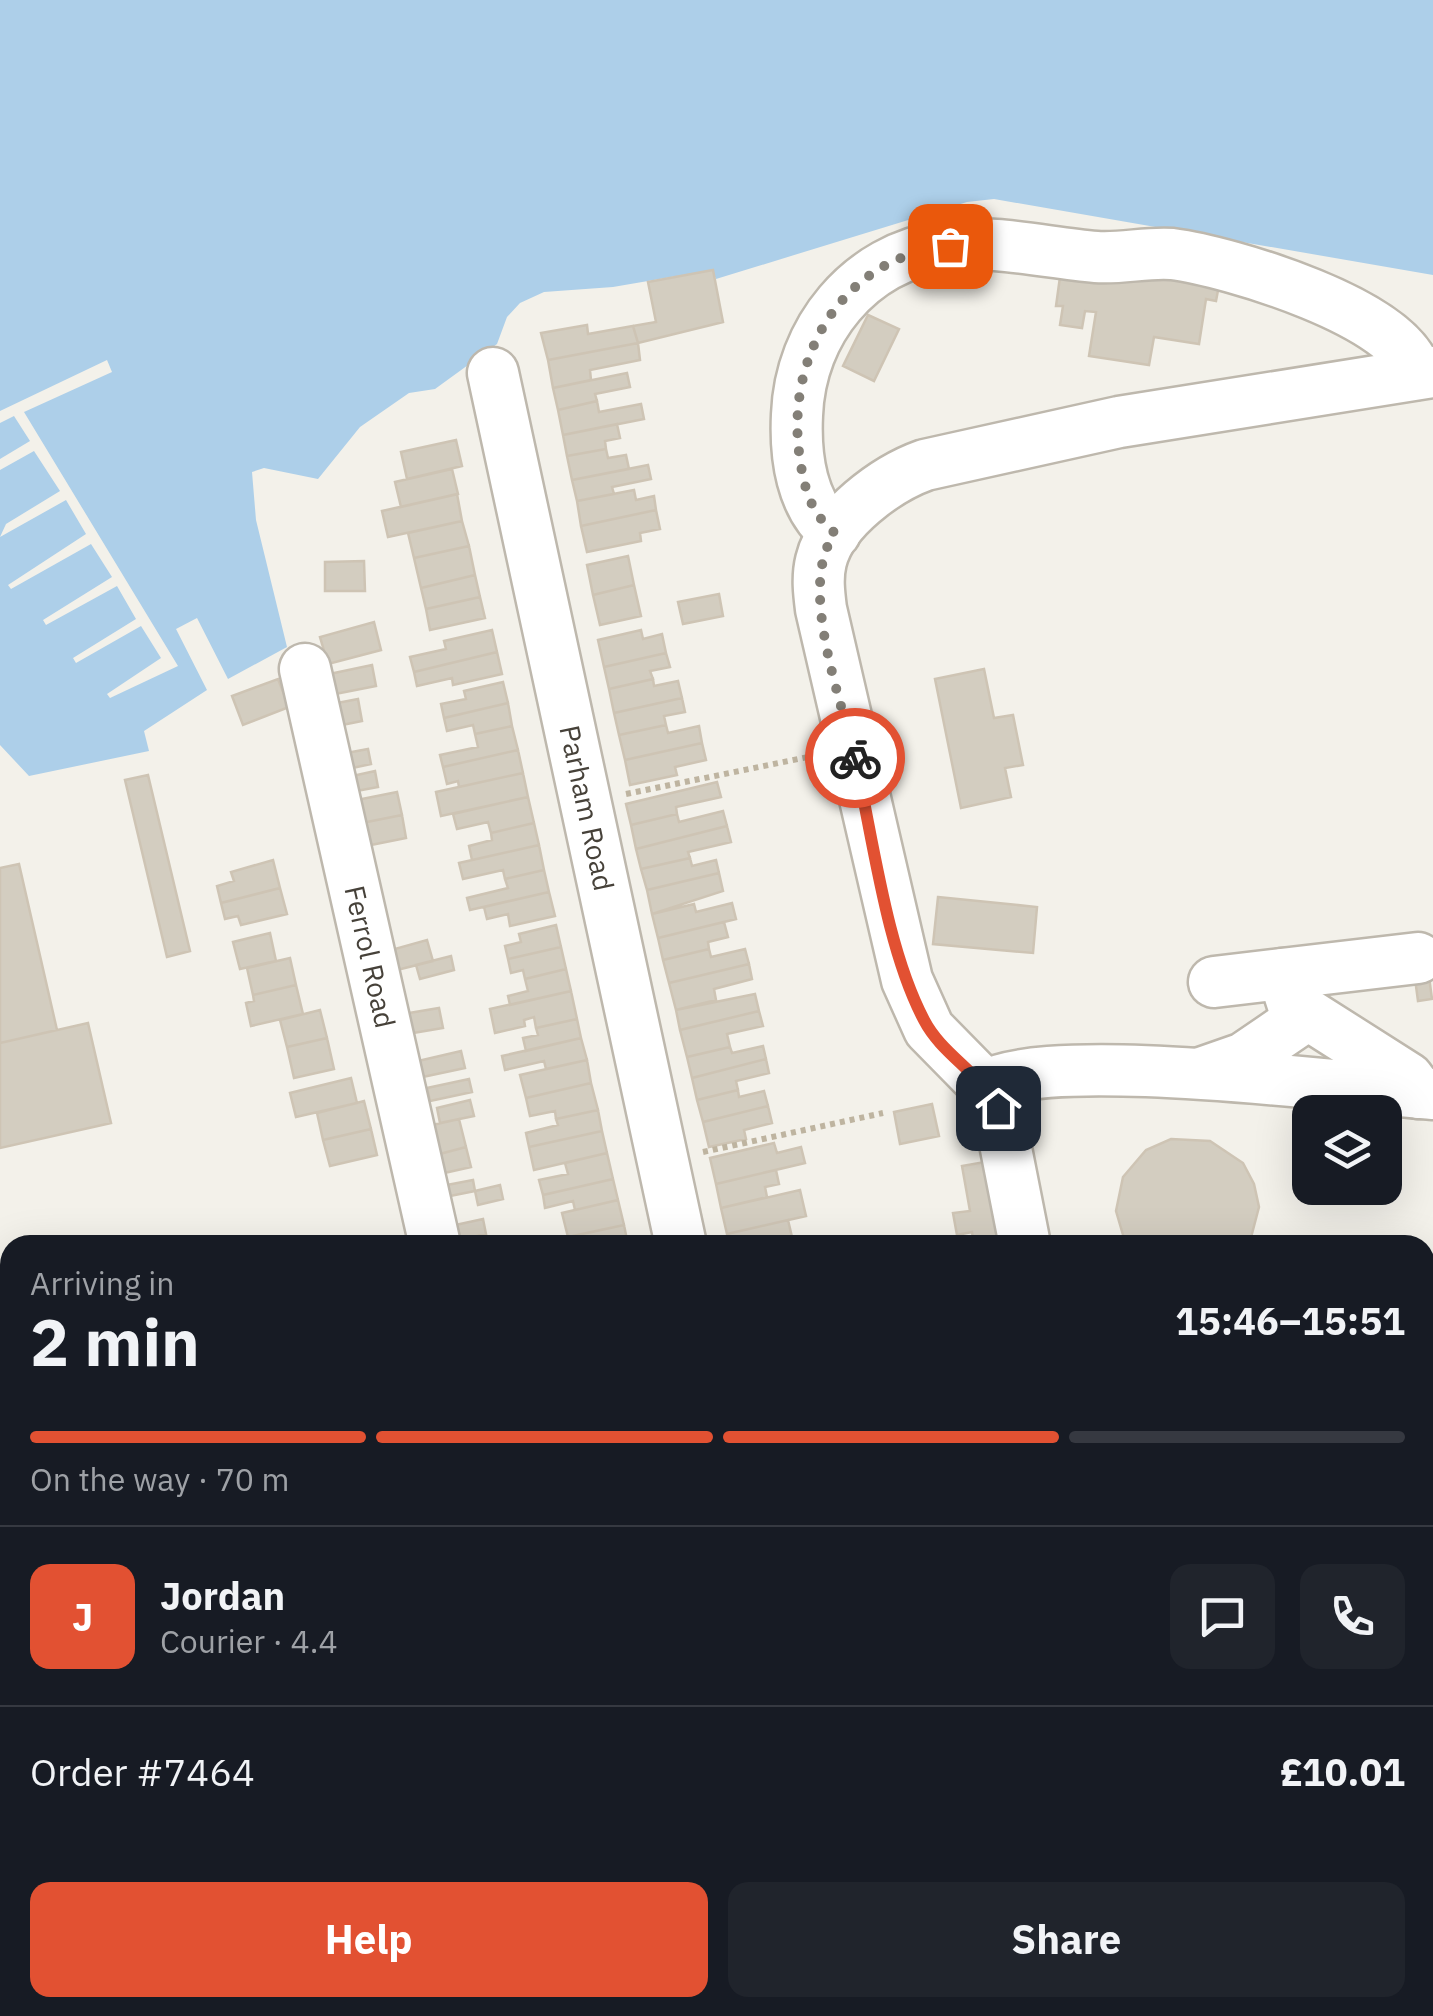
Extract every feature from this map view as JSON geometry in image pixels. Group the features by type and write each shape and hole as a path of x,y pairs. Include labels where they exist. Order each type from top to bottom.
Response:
{"street":[{"path":"835,533 812,506 800,458 798,397 806,360 828,316 849,291 900,259 933,248 976,246 1104,257 1172,254 1228,266 1373,324 1403,346 1425,373"},
{"name":"Parham Road","path":"493,373 679,1235"},
{"path":"1023,1235 1002,1119 986,1086 929,1029 900,957 821,609 820,564 835,533 888,483 925,464 1119,422 1425,373"},
{"name":"Ferrol Road","path":"305,670 433,1235"},
{"path":"1214,982 1295,994 1418,958"},
{"path":"1181,1075 1235,1062 1295,994"},
{"path":"1295,994 1426,1094"},
{"path":"986,1086 1012,1076 1067,1070 1426,1094"}],"path":[{"path":"586,802 813,756"},
{"path":"662,1161 883,1113"}],"water":[{"path":"0,0 1433,0 1433,275 994,199 967,202 716,279 712,270 613,287 544,292 520,303 507,317 497,344 435,389 409,393 360,427 318,479 264,468 252,472 256,520 287,647 228,679 197,618 176,629 207,690 144,731 149,751 29,776 0,745"}],"pier":[{"path":"107,360 112,372 24,412 178,666 110,698 107,694 161,658 141,626 76,663 73,658 136,619 117,586 46,625 43,620 112,577 91,544 11,589 8,585 86,534 66,500 0,537 6,524 60,491 34,451 0,470 0,459 30,441 14,416 0,423 0,411"}],"building":[{"path":"1091,265 1219,285 1216,301 1206,299 1199,344 1154,337 1149,365 1089,356 1096,312 1085,311 1082,328 1060,325 1063,306 1056,306 1060,277"},
{"path":"713,270 723,322 638,343 633,326 656,322 648,282"},
{"path":"868,315 899,329 874,381 843,366"},
{"path":"587,325 588,334 633,326 638,343 548,360 541,333"},
{"path":"638,343 640,360 590,370 591,380 553,388 548,360"},
{"path":"627,373 630,387 595,394 597,401 558,410 553,388"},
{"path":"597,401 599,412 641,404 644,419 563,435 558,410"},
{"path":"617,424 620,438 605,441 606,449 567,456 563,435"},
{"path":"456,440 462,466 407,479 401,452"},
{"path":"606,449 608,458 626,455 629,469 572,480 567,456"},
{"path":"648,465 651,479 612,487 614,494 577,501 572,480"},
{"path":"452,469 458,494 401,507 395,482"},
{"path":"634,490 636,500 654,496 656,510 581,526 577,501"},
{"path":"457,494 462,521 388,537 382,511"},
{"path":"656,510 660,529 640,533 641,541 587,552 581,526"},
{"path":"462,521 469,546 414,558 408,533"},
{"path":"469,546 475,575 421,588 414,558"},
{"path":"628,556 634,585 593,595 587,565"},
{"path":"364,561 365,591 325,591 325,562"},
{"path":"475,575 480,597 426,609 421,588"},
{"path":"634,585 641,616 600,625 593,595"},
{"path":"719,594 723,616 683,624 678,602"},
{"path":"480,597 485,618 430,630 426,609"},
{"path":"374,622 381,650 328,664 320,637"},
{"path":"492,630 497,652 414,672 410,657 446,649 444,641"},
{"path":"641,630 643,639 662,634 666,653 604,667 598,640"},
{"path":"497,652 502,674 453,685 452,678 417,686 414,672"},
{"path":"666,653 670,667 650,671 653,679 609,689 604,667"},
{"path":"372,665 376,686 325,696 320,676"},
{"path":"984,669 994,718 1013,715 1023,765 1005,768 1011,797 961,808 935,679"},
{"path":"278,679 289,707 243,725 232,696"},
{"path":"653,679 654,686 678,681 682,698 614,713 609,689"},
{"path":"503,682 508,703 444,718 441,704 466,699 464,691"},
{"path":"682,698 685,712 664,716 666,725 619,735 614,713"},
{"path":"358,699 362,721 332,727 327,705"},
{"path":"508,703 512,726 475,734 473,725 447,731 444,718"},
{"path":"666,725 668,733 699,726 702,743 625,760 619,735"},
{"path":"512,726 518,750 443,767 440,755 478,747 475,734"},
{"path":"702,743 706,760 675,767 677,775 630,785 625,760"},
{"path":"368,749 371,764 343,770 341,754"},
{"path":"518,750 523,773 459,787 458,781 447,784 443,767"},
{"path":"375,771 378,787 351,792 348,777"},
{"path":"523,773 528,797 441,816 436,792"},
{"path":"148,775 190,951 167,957 125,780"},
{"path":"717,782 721,797 676,807 677,814 631,825 626,804"},
{"path":"397,792 402,815 362,823 357,800"},
{"path":"528,797 534,823 491,833 488,822 457,829 453,814"},
{"path":"723,811 727,826 636,849 631,825 677,814 679,822"},
{"path":"402,815 406,838 366,846 362,823"},
{"path":"534,823 539,845 472,860 469,846 492,840 491,833"},
{"path":"727,826 731,842 688,852 690,858 641,869 636,849"},
{"path":"539,845 544,870 505,879 503,870 463,879 459,863"},
{"path":"690,858 692,866 716,860 719,873 647,890 641,869"},
{"path":"273,860 280,888 221,903 217,886 234,881 231,872"},
{"path":"19,864 57,1030 0,1043 0,868"},
{"path":"544,870 549,892 470,910 467,898 508,888 505,879"},
{"path":"719,873 723,891 652,914 647,890"},
{"path":"280,888 287,914 241,925 238,916 225,919 221,903"},
{"path":"549,892 555,916 510,926 508,914 487,919 484,907"},
{"path":"938,897 1037,907 1033,953 933,944"},
{"path":"732,903 736,919 658,938 652,914 694,904 696,912"},
{"path":"724,922 728,937 708,942 709,949 663,960 658,938"},
{"path":"556,925 561,947 508,959 505,946 521,942 519,934"},
{"path":"270,933 276,961 240,969 233,942"},
{"path":"427,940 433,961 397,970 391,950"},
{"path":"561,947 566,969 525,979 523,970 511,973 508,959"},
{"path":"709,949 711,957 745,949 749,964 669,983 663,960"},
{"path":"451,956 454,970 420,979 416,965"},
{"path":"290,958 296,985 253,995 247,968"},
{"path":"749,964 752,979 714,989 716,1000 676,1010 669,983"},
{"path":"566,969 571,991 510,1005 508,996 528,991 525,979"},
{"path":"1428,969 1432,999 1418,1001 1414,971"},
{"path":"296,985 303,1014 251,1026 246,1003 254,1001 253,995"},
{"path":"571,991 577,1019 536,1028 534,1017 524,1020 525,1026 495,1033 490,1009"},
{"path":"755,994 759,1011 680,1030 676,1010"},
{"path":"439,1008 443,1028 407,1034 403,1014"},
{"path":"320,1010 327,1038 287,1047 280,1020"},
{"path":"759,1011 763,1026 727,1034 730,1047 687,1057 680,1030"},
{"path":"577,1019 581,1038 526,1051 523,1038 538,1035 536,1028"},
{"path":"88,1023 111,1123 0,1148 0,1043"},
{"path":"327,1038 334,1069 294,1078 287,1047"},
{"path":"581,1038 587,1060 546,1069 544,1061 505,1070 502,1056"},
{"path":"763,1046 766,1059 692,1078 687,1057 730,1047 732,1053"},
{"path":"461,1051 465,1068 418,1078 414,1062"},
{"path":"766,1059 769,1073 736,1081 738,1090 697,1100 692,1078"},
{"path":"587,1060 591,1083 526,1098 520,1075"},
{"path":"351,1078 357,1103 296,1117 290,1093"},
{"path":"469,1079 472,1092 430,1101 427,1088"},
{"path":"591,1083 598,1110 556,1119 555,1111 530,1116 526,1098"},
{"path":"738,1090 739,1097 764,1091 768,1106 703,1122 697,1100"},
{"path":"470,1100 474,1116 440,1123 437,1108"},
{"path":"364,1101 371,1129 323,1140 317,1113"},
{"path":"932,1104 939,1136 900,1144 894,1112"},
{"path":"768,1106 772,1123 744,1130 746,1139 709,1147 703,1122"},
{"path":"598,1110 602,1131 529,1147 526,1133 558,1125 556,1119"},
{"path":"459,1119 466,1147 436,1155 428,1126"},
{"path":"371,1129 377,1155 330,1166 323,1140"},
{"path":"602,1131 607,1153 534,1170 529,1147"},
{"path":"1171,1139 1210,1141 1243,1163 1254,1184 1259,1207 1252,1235 1123,1235 1116,1211 1123,1177 1146,1150"},
{"path":"774,1143 777,1153 801,1147 805,1163 716,1184 710,1158"},
{"path":"466,1147 471,1167 440,1174 436,1155"},
{"path":"607,1153 613,1179 543,1195 539,1180 568,1174 565,1163"},
{"path":"991,1161 1004,1235 957,1235 953,1213 970,1211 962,1166"},
{"path":"776,1170 779,1184 765,1187 767,1197 721,1208 716,1184"},
{"path":"613,1179 618,1200 575,1210 573,1201 545,1208 543,1195"},
{"path":"473,1180 475,1191 450,1196 447,1185"},
{"path":"500,1185 503,1199 478,1205 475,1191"},
{"path":"800,1190 806,1216 727,1234 721,1208"},
{"path":"618,1200 624,1225 568,1235 562,1213"},
{"path":"483,1219 486,1234 453,1235 451,1226"},
{"path":"788,1220 792,1235 727,1235"},
{"path":"624,1225 626,1235 578,1235"}],"way so far":[{"path":"855,758 818,588 822,556 835,533 818,517 805,484 797,435 799,385 819,332 849,291 900,259 950,246"}],"route":[{"path":"855,758 900,957 915,1001 935,1038 986,1086 998,1108"}]}
